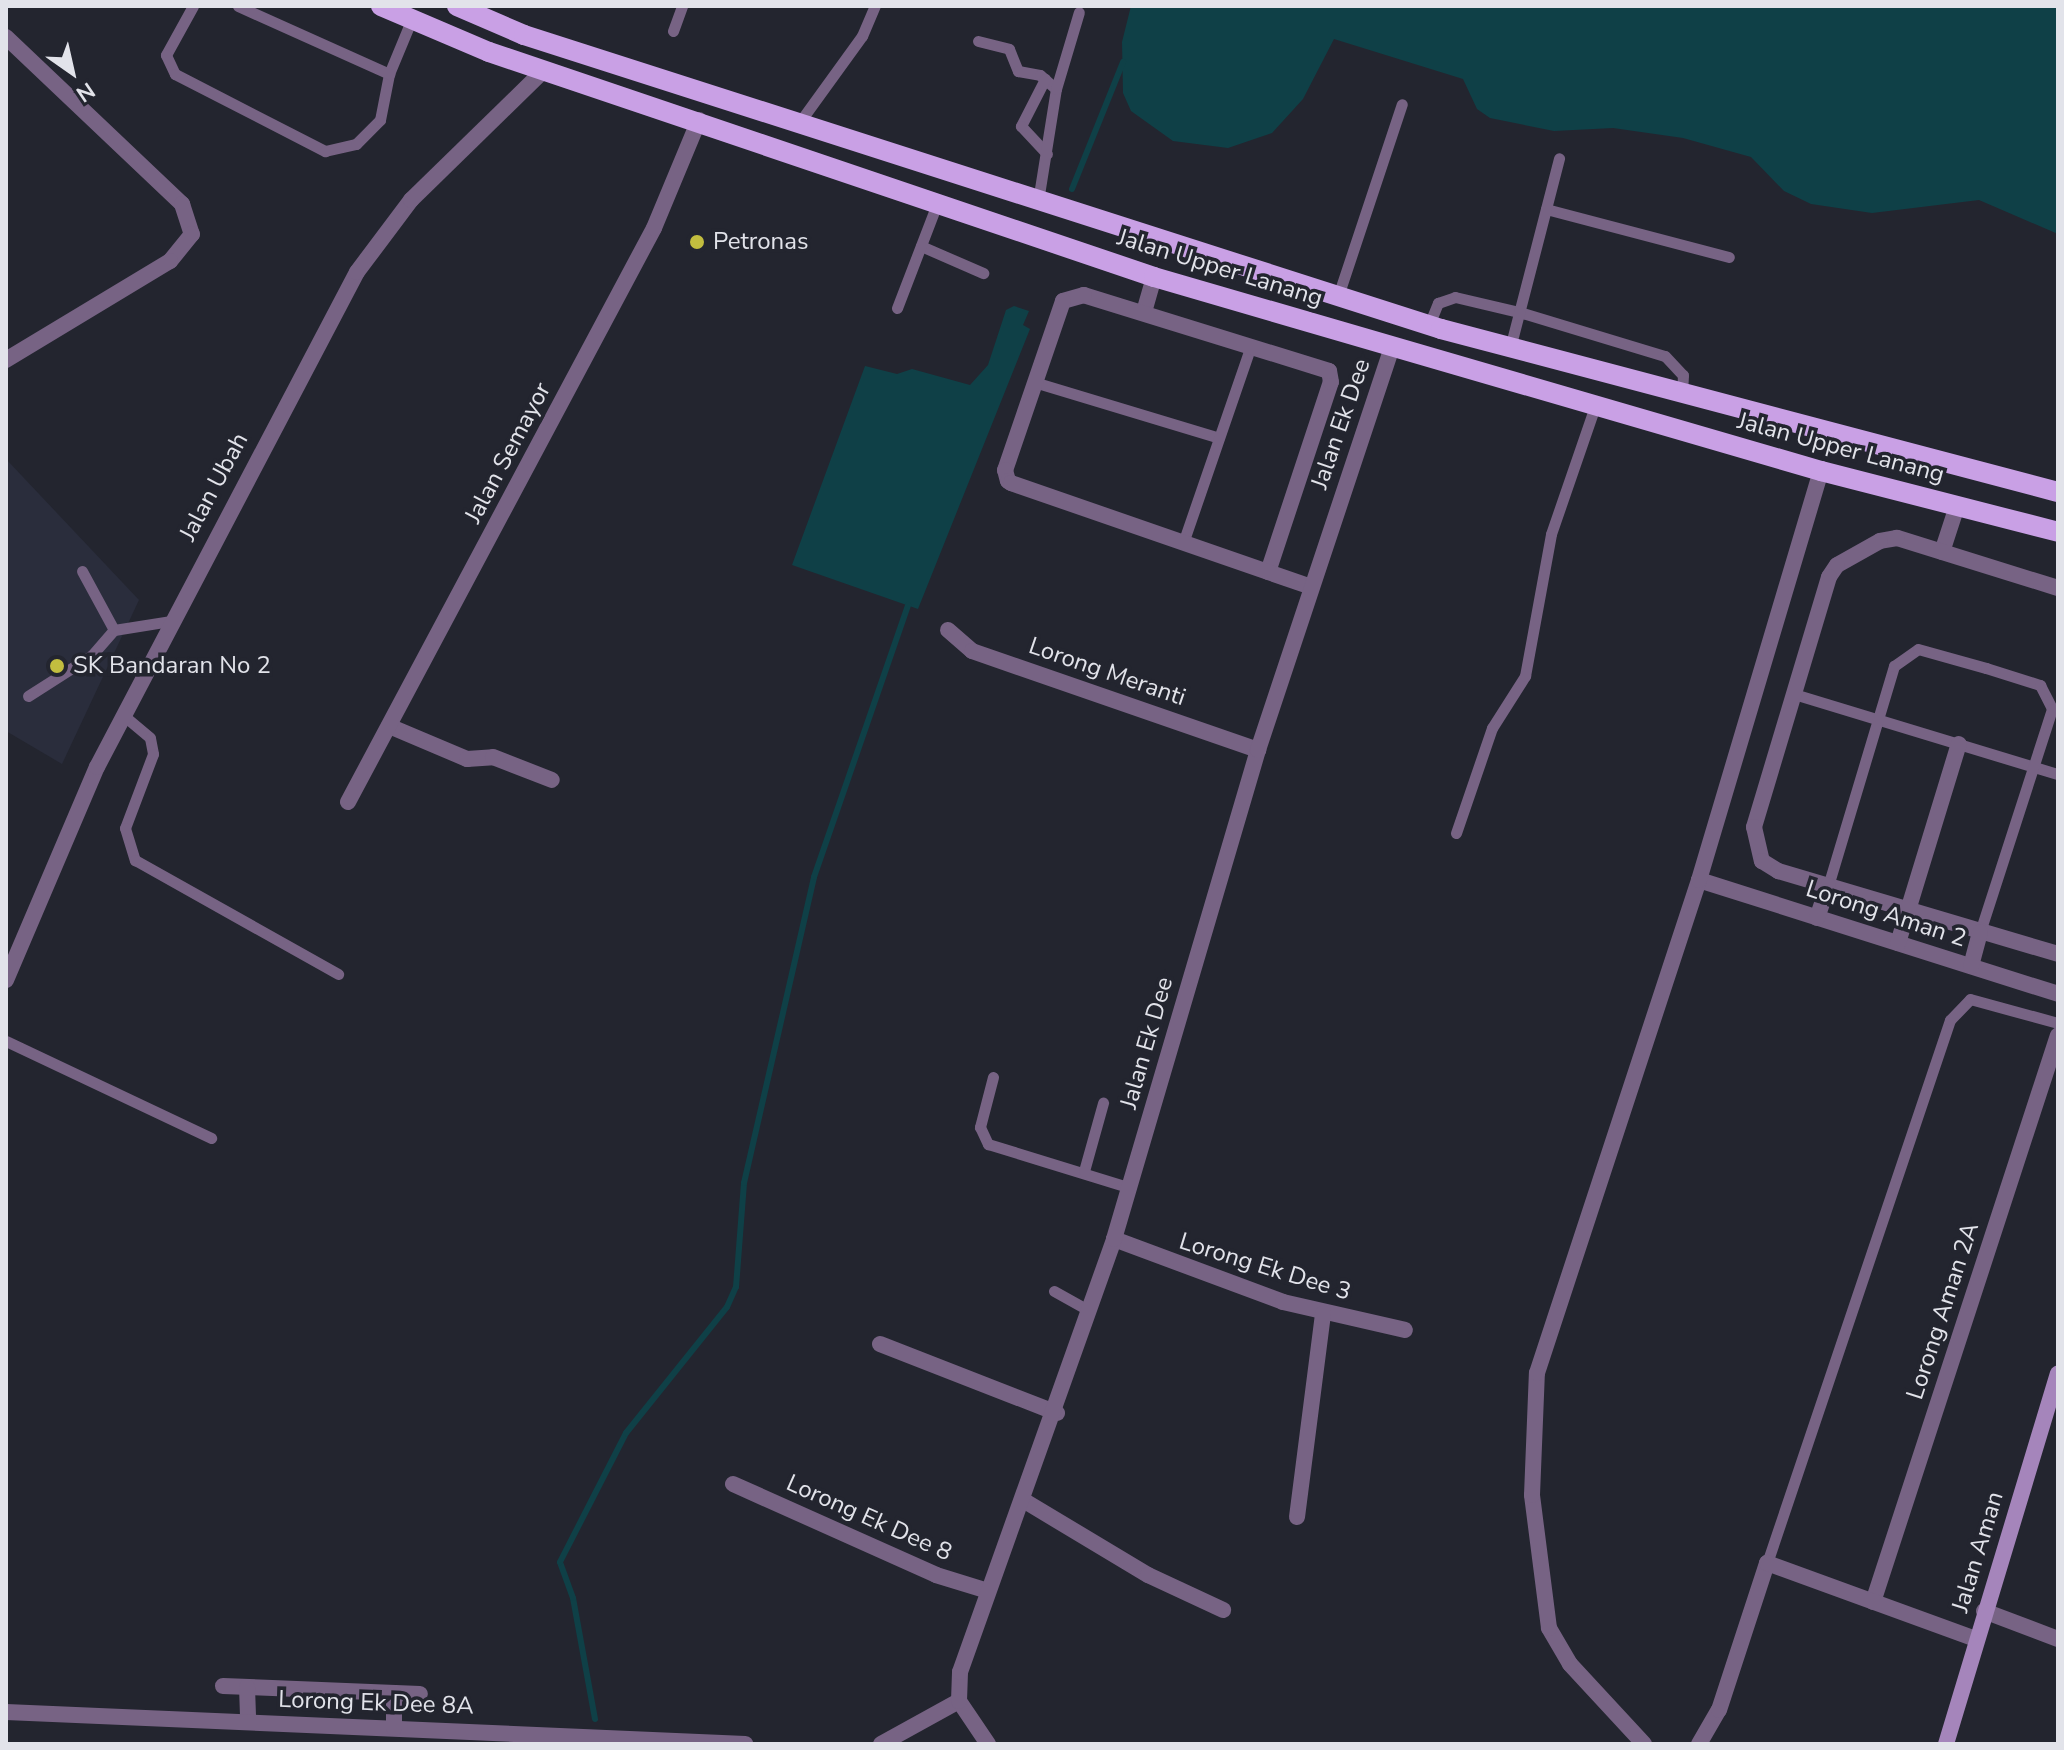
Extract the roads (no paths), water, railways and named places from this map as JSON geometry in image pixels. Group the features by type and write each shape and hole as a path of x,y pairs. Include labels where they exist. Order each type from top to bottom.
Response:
{"main road":[{"name":"Jalan Upper Lanang","path":"381,6 411,21 544,70 938,201 1154,277 1821,471 2058,532"},
{"name":"Jalan Upper Lanang","path":"457,6 524,35 1429,325 2058,492"}],"street":[{"path":"6,37 182,204 192,234 170,261 6,360"},
{"name":"Jalan Ubah","path":"6,980 123,715 378,240 411,200 544,70"},
{"name":"Jalan Semayor","path":"348,802 654,228 699,120"},
{"path":"1144,312 1154,277"},
{"path":"1268,572 1332,376 1325,367 1084,295 1063,301 1005,470 1008,481 1183,543 1311,587"},
{"name":"Jalan Ek Dee","path":"959,1701 960,1672 1057,1413 1114,1239 1258,750 1392,347"},
{"path":"1644,1744 1570,1664 1549,1628 1532,1495 1532,1421 1552,1313 1699,880 1821,471"},
{"path":"1942,552 1957,506"},
{"path":"2058,588 1897,538 1837,565 1754,827 1755,848 1778,871 2058,954"},
{"name":"Lorong Meranti","path":"948,630 972,651 1258,750"},
{"path":"389,726 467,759 493,757 552,780"},
{"path":"1898,943 1959,744"},
{"name":"Lorong Aman 2","path":"1699,880 2058,994"},
{"path":"1817,918 1828,886"},
{"path":"1971,966 1980,932"},
{"name":"Lorong Aman 2A","path":"1873,1602 2058,1035"},
{"name":"Lorong Ek Dee 3","path":"1114,1239 1204,1277 1323,1314 1405,1330"},
{"path":"1297,1517 1323,1314"},
{"path":"880,1344 1057,1413"},
{"name":"Jalan Aman","path":"1946,1744 2058,1374"},
{"name":"Lorong Ek Dee 8","path":"733,1484 936,1575 988,1591"},
{"path":"1023,1500 1148,1575 1223,1610"},
{"path":"1699,1744 1719,1710 1767,1563 1976,1639"},
{"path":"1984,1611 2058,1639"},
{"path":"223,1686 420,1694"},
{"path":"247,1687 248,1722"},
{"path":"394,1693 394,1728"},
{"path":"881,1744 959,1701 988,1744"},
{"name":"Lorong Ek Dee 8A","path":"6,1712 745,1744"}],"lane":[{"path":"193,6 166,55 175,74 325,151 342,150 370,134 380,120 389,74 411,21"},
{"path":"238,6 389,74"},
{"path":"673,31 682,6"},
{"path":"799,123 862,36 875,6"},
{"path":"1038,201 1056,89 1079,12"},
{"path":"978,41 1009,49 1018,71 1045,79 1056,89"},
{"path":"1045,79 1021,126 1047,154"},
{"path":"1338,296 1402,104"},
{"path":"1510,348 1559,158"},
{"path":"897,308 938,201"},
{"path":"1546,209 1729,257"},
{"path":"921,246 983,273"},
{"path":"1429,325 1438,303 1455,297 1519,312 1665,356 1683,375 1682,393"},
{"path":"1183,543 1251,346"},
{"path":"1034,382 1219,438"},
{"path":"1456,833 1492,728 1525,676 1544,595 1547,547 1595,406"},
{"path":"82,571 114,630"},
{"path":"28,696 92,655 114,630 171,621"},
{"path":"1828,886 1894,666 1904,654 1918,649 1986,668 2040,685 2052,698 2035,767 1980,932"},
{"path":"1794,694 2058,774"},
{"path":"123,715 150,738 153,754 125,828 135,860 338,974"},
{"path":"1767,1563 1950,1020 1970,999 2058,1023"},
{"path":"6,1041 211,1138"},
{"path":"993,1077 981,1138 1128,1187"},
{"path":"1084,1171 1103,1103"},
{"path":"1054,1291 1090,1311"}],"waterway":[{"path":"1072,189 1123,62"},
{"path":"595,1719 573,1598 560,1562 626,1433 727,1307 736,1287 744,1183 814,877 908,605"}],"place":[{"name":"Petronas","path":"697,242"},
{"name":"SK Bandaran No 2","path":"57,666"}]}
